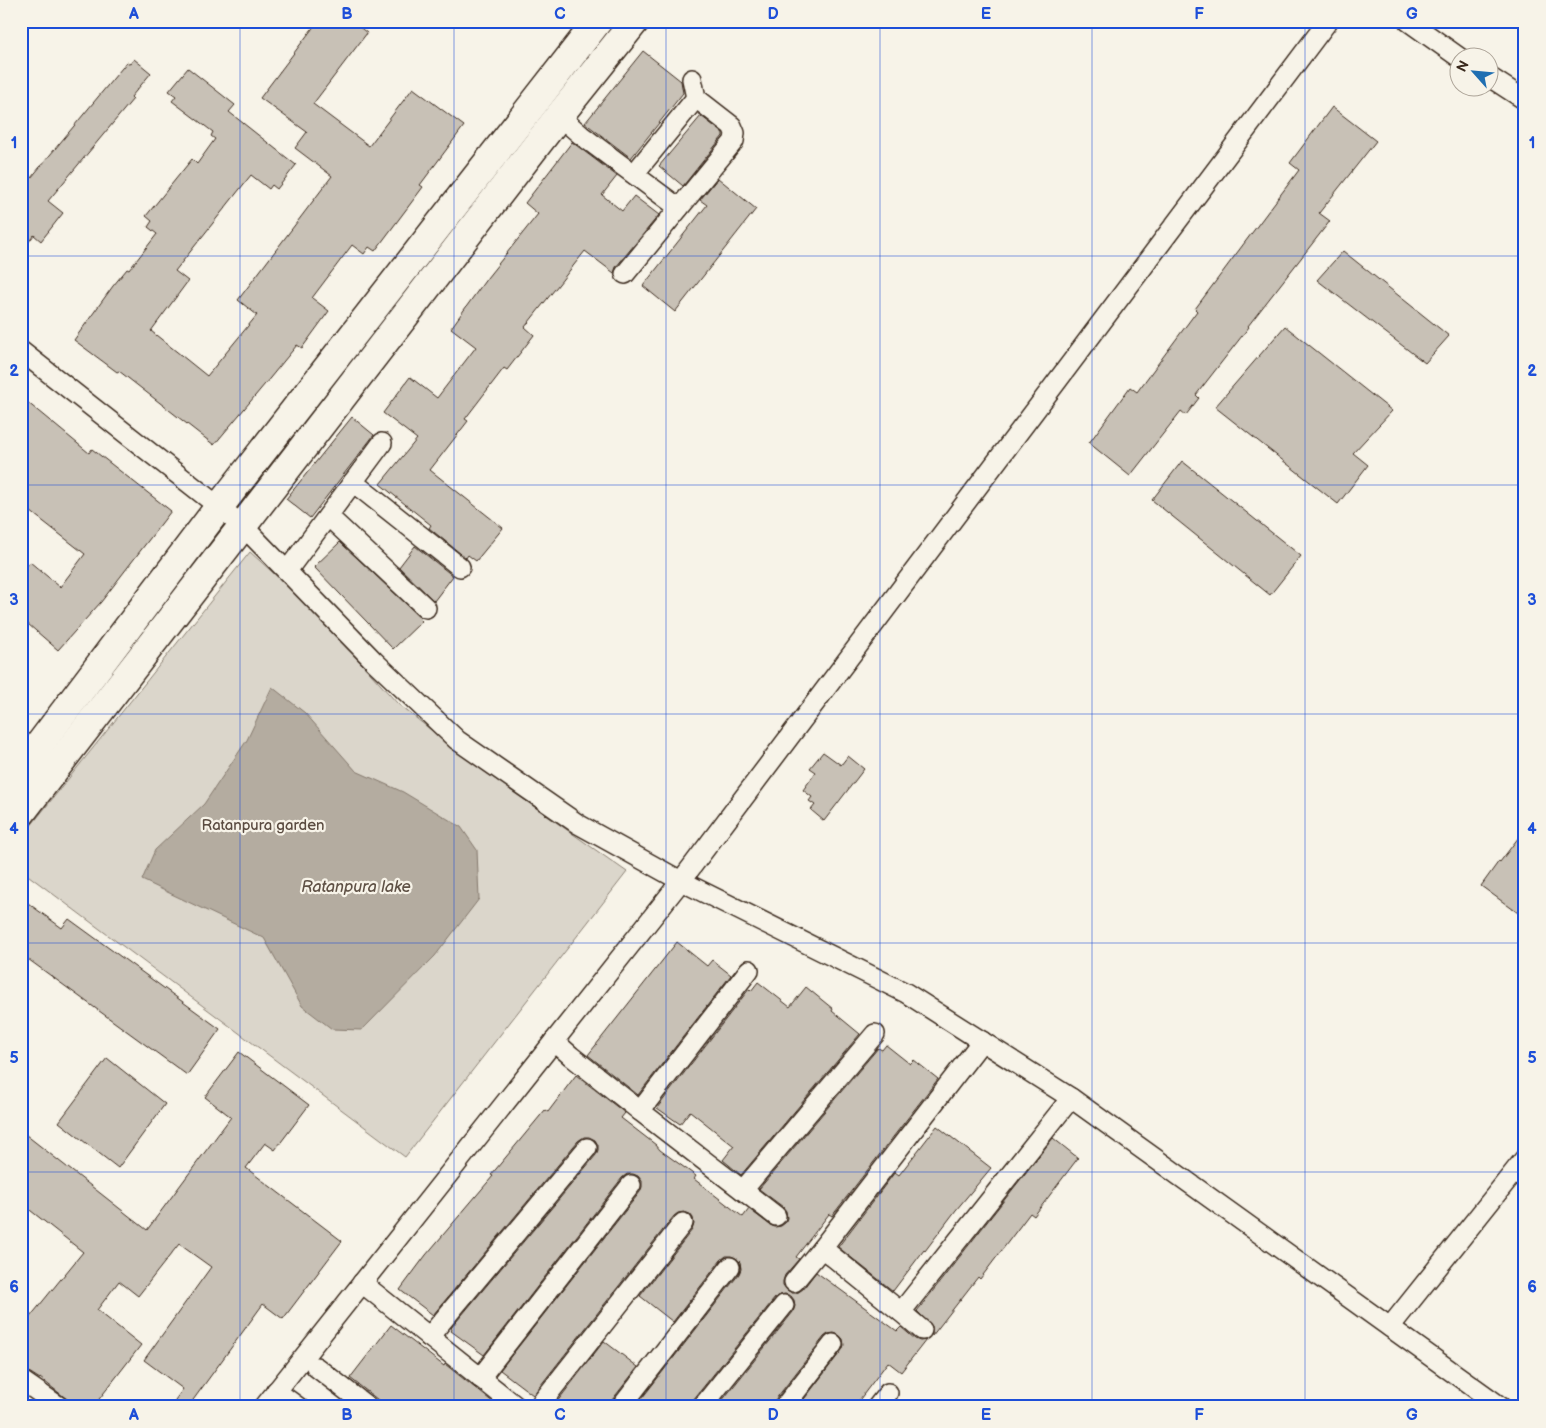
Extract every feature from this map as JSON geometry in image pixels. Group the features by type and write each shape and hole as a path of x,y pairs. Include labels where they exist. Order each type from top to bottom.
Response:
{"street":[{"path":"21,769 219,507 598,21"},
{"path":"21,813 559,116 635,21"},
{"path":"264,1407 681,881 1328,21"},
{"path":"1408,21 1448,49"},
{"path":"625,274 734,141 735,133 732,126 696,98 692,79"},
{"path":"1498,82 1525,100"},
{"path":"634,174 696,98"},
{"path":"559,116 581,135 679,208"},
{"path":"21,351 242,525 374,661 457,740 578,824 681,881 906,993 982,1041 1071,1098 1501,1407"},
{"path":"287,571 382,443"},
{"path":"353,482 460,567"},
{"path":"328,516 426,608"},
{"path":"640,1110 749,970"},
{"path":"743,1190 875,1034"},
{"path":"554,1040 571,1056 776,1216"},
{"path":"794,1282 982,1041"},
{"path":"901,1312 1071,1098"},
{"path":"429,1337 587,1148"},
{"path":"1390,1327 1525,1158"},
{"path":"480,1378 631,1185"},
{"path":"538,1407 683,1224"},
{"path":"822,1248 922,1330"},
{"path":"621,1407 730,1267"},
{"path":"362,1283 517,1407"},
{"path":"702,1407 784,1305"},
{"path":"784,1407 833,1344"},
{"path":"316,1367 368,1407"},
{"path":"21,1380 60,1407"},
{"path":"276,1392 298,1407"}],"green space":[{"name":"Ratanpura garden","path":"250,552 309,605 398,704 482,770 627,872 405,1157 21,870 21,838"}],"water":[{"name":"Ratanpura lake","path":"272,687 305,713 356,771 403,792 461,827 477,850 479,899 435,956 362,1030 332,1029 302,1006 264,938 142,880 155,850 204,804 247,740"}],"building":[{"path":"318,21 352,21 367,33 313,104 369,146 413,88 464,126 420,185 423,187 375,251 369,247 364,254 352,245 312,298 329,311 302,348 297,345 214,445 119,371 117,372 74,340 113,286 127,269 129,270 157,234 148,227 152,221 146,216 192,159 197,164 215,139 211,136 213,132 172,101 176,96 169,91 188,68 235,105 229,112 296,165 277,189 272,185 269,189 251,175 175,271 188,281 151,331 207,376 257,315 238,300 332,176 295,148 307,132 260,98"},
{"path":"643,51 681,81 683,93 631,158 585,123"},
{"path":"134,59 151,73 131,97 133,99 48,201 63,213 41,241 34,235 21,252 21,190 127,62 130,64"},
{"path":"1332,107 1376,141 1319,213 1330,221 1196,395 1199,398 1186,415 1181,411 1130,476 1089,443 1130,387 1137,392 1197,311 1195,309 1299,170 1290,163"},
{"path":"701,116 723,133 723,136 683,186 659,166"},
{"path":"572,142 617,176 602,195 622,211 634,196 659,215 616,267 614,273 585,251 525,327 534,335 507,370 504,368 465,419 468,421 430,470 503,528 476,561 468,555 466,558 429,528 431,525 380,484 417,439 383,413 410,377 437,398 476,347 451,328 487,278 538,214 525,203"},
{"path":"718,178 756,209 675,312 643,286 707,205 700,200"},
{"path":"1343,251 1449,336 1425,363 1317,280"},
{"path":"1285,326 1392,411 1353,453 1368,465 1338,504 1215,407"},
{"path":"21,397 89,453 92,449 171,511 101,602 58,650 21,618 21,572 30,562 60,587 85,554 21,504"},
{"path":"352,417 374,435 310,518 286,499"},
{"path":"1182,461 1301,556 1270,595 1152,500"},
{"path":"340,542 421,618 422,621 393,649 314,567"},
{"path":"415,546 453,576 434,601 399,567"},
{"path":"823,752 841,765 848,756 864,769 824,821 811,810 815,805 809,801 812,797 803,790 816,772 810,768"},
{"path":"1525,829 1525,918 1481,886"},
{"path":"21,898 62,928 69,919 220,1029 187,1075 21,954"},
{"path":"677,942 707,966 712,960 731,975 638,1095 588,1055"},
{"path":"758,982 790,1007 806,987 860,1034 741,1175 723,1160 734,1146 690,1111 680,1124 657,1108 749,989 751,991"},
{"path":"886,1045 910,1064 914,1060 938,1079 832,1216 829,1214 796,1257 799,1259 785,1275 783,1281 783,1285 787,1290 797,1293 803,1289 816,1272 897,1331 901,1327 915,1339 920,1341 926,1340 901,1372 888,1362 854,1407 798,1407 842,1350 844,1345 843,1339 834,1333 824,1337 775,1400 773,1407 717,1407 793,1312 794,1300 791,1296 785,1294 775,1298 693,1400 691,1407 635,1407 741,1269 740,1262 736,1258 726,1256 673,1322 640,1296 692,1230 693,1218 690,1214 684,1212 674,1216 533,1395 500,1370 640,1192 642,1181 633,1174 627,1174 622,1178 484,1355 451,1331 451,1328 596,1155 598,1145 595,1140 589,1137 584,1137 578,1141 433,1315 400,1290 426,1255 493,1176 491,1175 545,1110 548,1112 576,1075 625,1113 621,1118 696,1176 694,1179 743,1217 749,1209 770,1225 775,1227 781,1226 787,1218 786,1211 759,1189 878,1048 882,1050"},
{"path":"239,1052 309,1105 275,1150 265,1143 246,1168 342,1241 283,1319 263,1304 188,1407 170,1407 183,1389 144,1360 211,1267 179,1244 138,1296 119,1281 97,1310 141,1345 93,1407 77,1407 40,1378 21,1367 21,1328 83,1252 21,1203 21,1131 147,1230 231,1117 205,1097"},
{"path":"107,1058 165,1104 118,1168 59,1122"},
{"path":"937,1126 991,1168 893,1291 838,1247 895,1172 899,1175"},
{"path":"1053,1138 1078,1158 1034,1216 1030,1213 980,1279 978,1277 932,1336 932,1326 917,1311"},
{"path":"391,1325 444,1366 445,1364 499,1407 387,1407 350,1378"},
{"path":"604,1341 638,1367 612,1400 610,1407 553,1407"}]}
